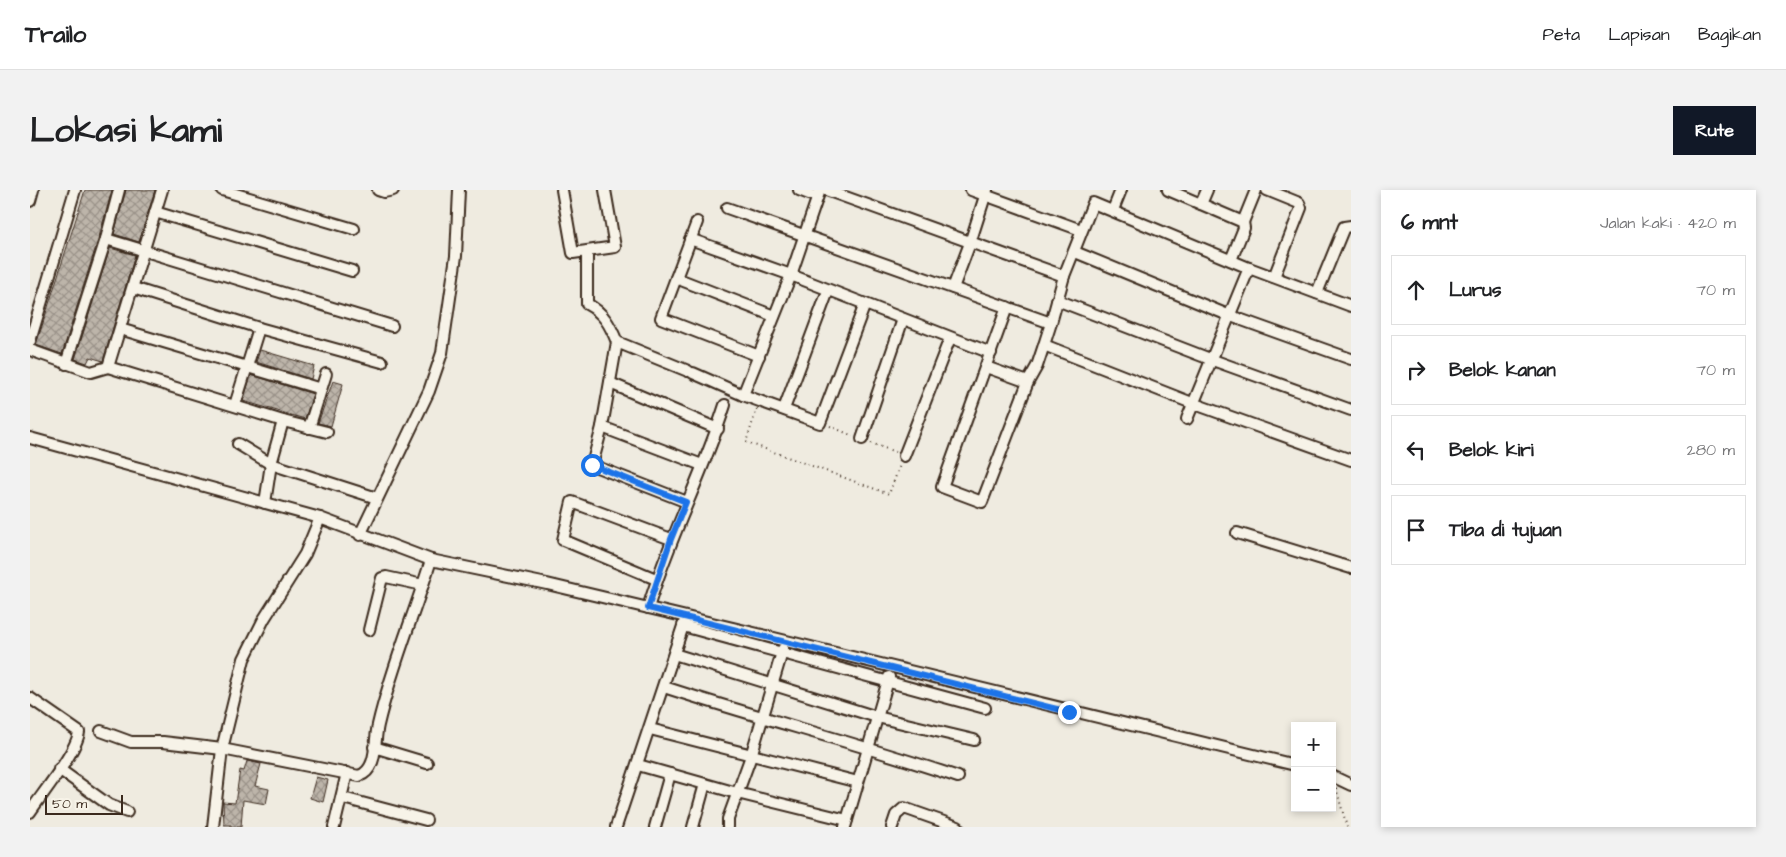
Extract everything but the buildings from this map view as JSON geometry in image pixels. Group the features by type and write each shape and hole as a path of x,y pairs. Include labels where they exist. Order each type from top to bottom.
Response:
{"street":[{"path":"30,201 33,190"},
{"path":"30,341 75,190"},
{"path":"66,364 106,239 119,190"},
{"path":"108,367 162,190"},
{"path":"222,190 354,228"},
{"path":"378,190 384,192 393,190"},
{"path":"360,535 429,391 442,353 456,256 459,190"},
{"path":"562,190 573,253 587,253 615,247 604,190"},
{"path":"743,395 791,275 818,194 799,190"},
{"path":"826,190 1064,276"},
{"path":"971,190 986,193 1081,230"},
{"path":"1113,210 1121,190"},
{"path":"1168,190 1243,222"},
{"path":"1201,204 1207,190"},
{"path":"1231,260 1256,190"},
{"path":"1267,190 1299,203 1301,208 1274,277"},
{"path":"953,288 986,193"},
{"path":"1007,307 942,487 982,502 1028,382 1037,366 1064,276 1093,203 1249,268 1351,306"},
{"path":"727,208 1051,323"},
{"path":"155,212 352,271"},
{"path":"697,222 661,318 758,356"},
{"path":"1317,293 1344,227 1351,226"},
{"path":"106,239 392,326"},
{"path":"690,239 791,275 991,353"},
{"path":"1075,252 1228,316 1351,359"},
{"path":"587,253 588,304 599,310 606,319 617,342 602,426 592,465 686,502"},
{"path":"1187,419 1210,359 1249,268"},
{"path":"676,278 774,316"},
{"path":"133,288 259,328 382,362"},
{"path":"784,409 828,291"},
{"path":"1057,300 1210,359 1351,410"},
{"path":"617,342 743,395 820,423 865,304"},
{"path":"862,439 903,319"},
{"path":"235,405 259,328"},
{"path":"120,329 321,389"},
{"path":"904,456 950,338"},
{"path":"1044,345 1192,404 1351,460"},
{"path":"30,350 91,372 108,367 283,421 327,432"},
{"path":"986,368 1028,382"},
{"path":"309,428 326,374"},
{"path":"610,384 718,429"},
{"path":"648,608 671,539 718,429 725,405"},
{"path":"265,503 271,464 283,421"},
{"path":"602,426 702,465"},
{"path":"30,438 320,518 360,535 432,560 648,608 782,653 985,708"},
{"path":"238,444 271,464 377,498"},
{"path":"656,580 563,540 572,502 671,539"},
{"path":"213,827 222,749 244,659 253,639 305,554 320,518"},
{"path":"1236,534 1349,567"},
{"path":"101,731 131,742 162,742 222,749 360,776 366,773 371,768 386,694 432,560"},
{"path":"369,630 382,578 386,577 423,585"},
{"path":"684,621 786,641 1291,764"},
{"path":"616,827 664,687 684,621"},
{"path":"728,827 728,819 751,756 786,641"},
{"path":"674,654 878,717 974,740"},
{"path":"638,765 846,823 892,667"},
{"path":"664,687 762,719 868,747 958,777"},
{"path":"30,698 79,732 78,739 30,812"},
{"path":"650,729 858,782"},
{"path":"374,747 427,763"},
{"path":"59,769 109,805 127,812"},
{"path":"334,827 347,773"},
{"path":"655,827 670,774"},
{"path":"1336,778 1351,785"},
{"path":"693,827 705,784"},
{"path":"342,798 426,820"},
{"path":"892,827 896,815 904,808 936,823 958,827"}],"path":[{"path":"760,401 746,442 889,494 904,456 820,423"},
{"path":"1336,790 1347,827"}],"route":[{"path":"592,465 686,502 656,580 648,608 1069,712"}]}
